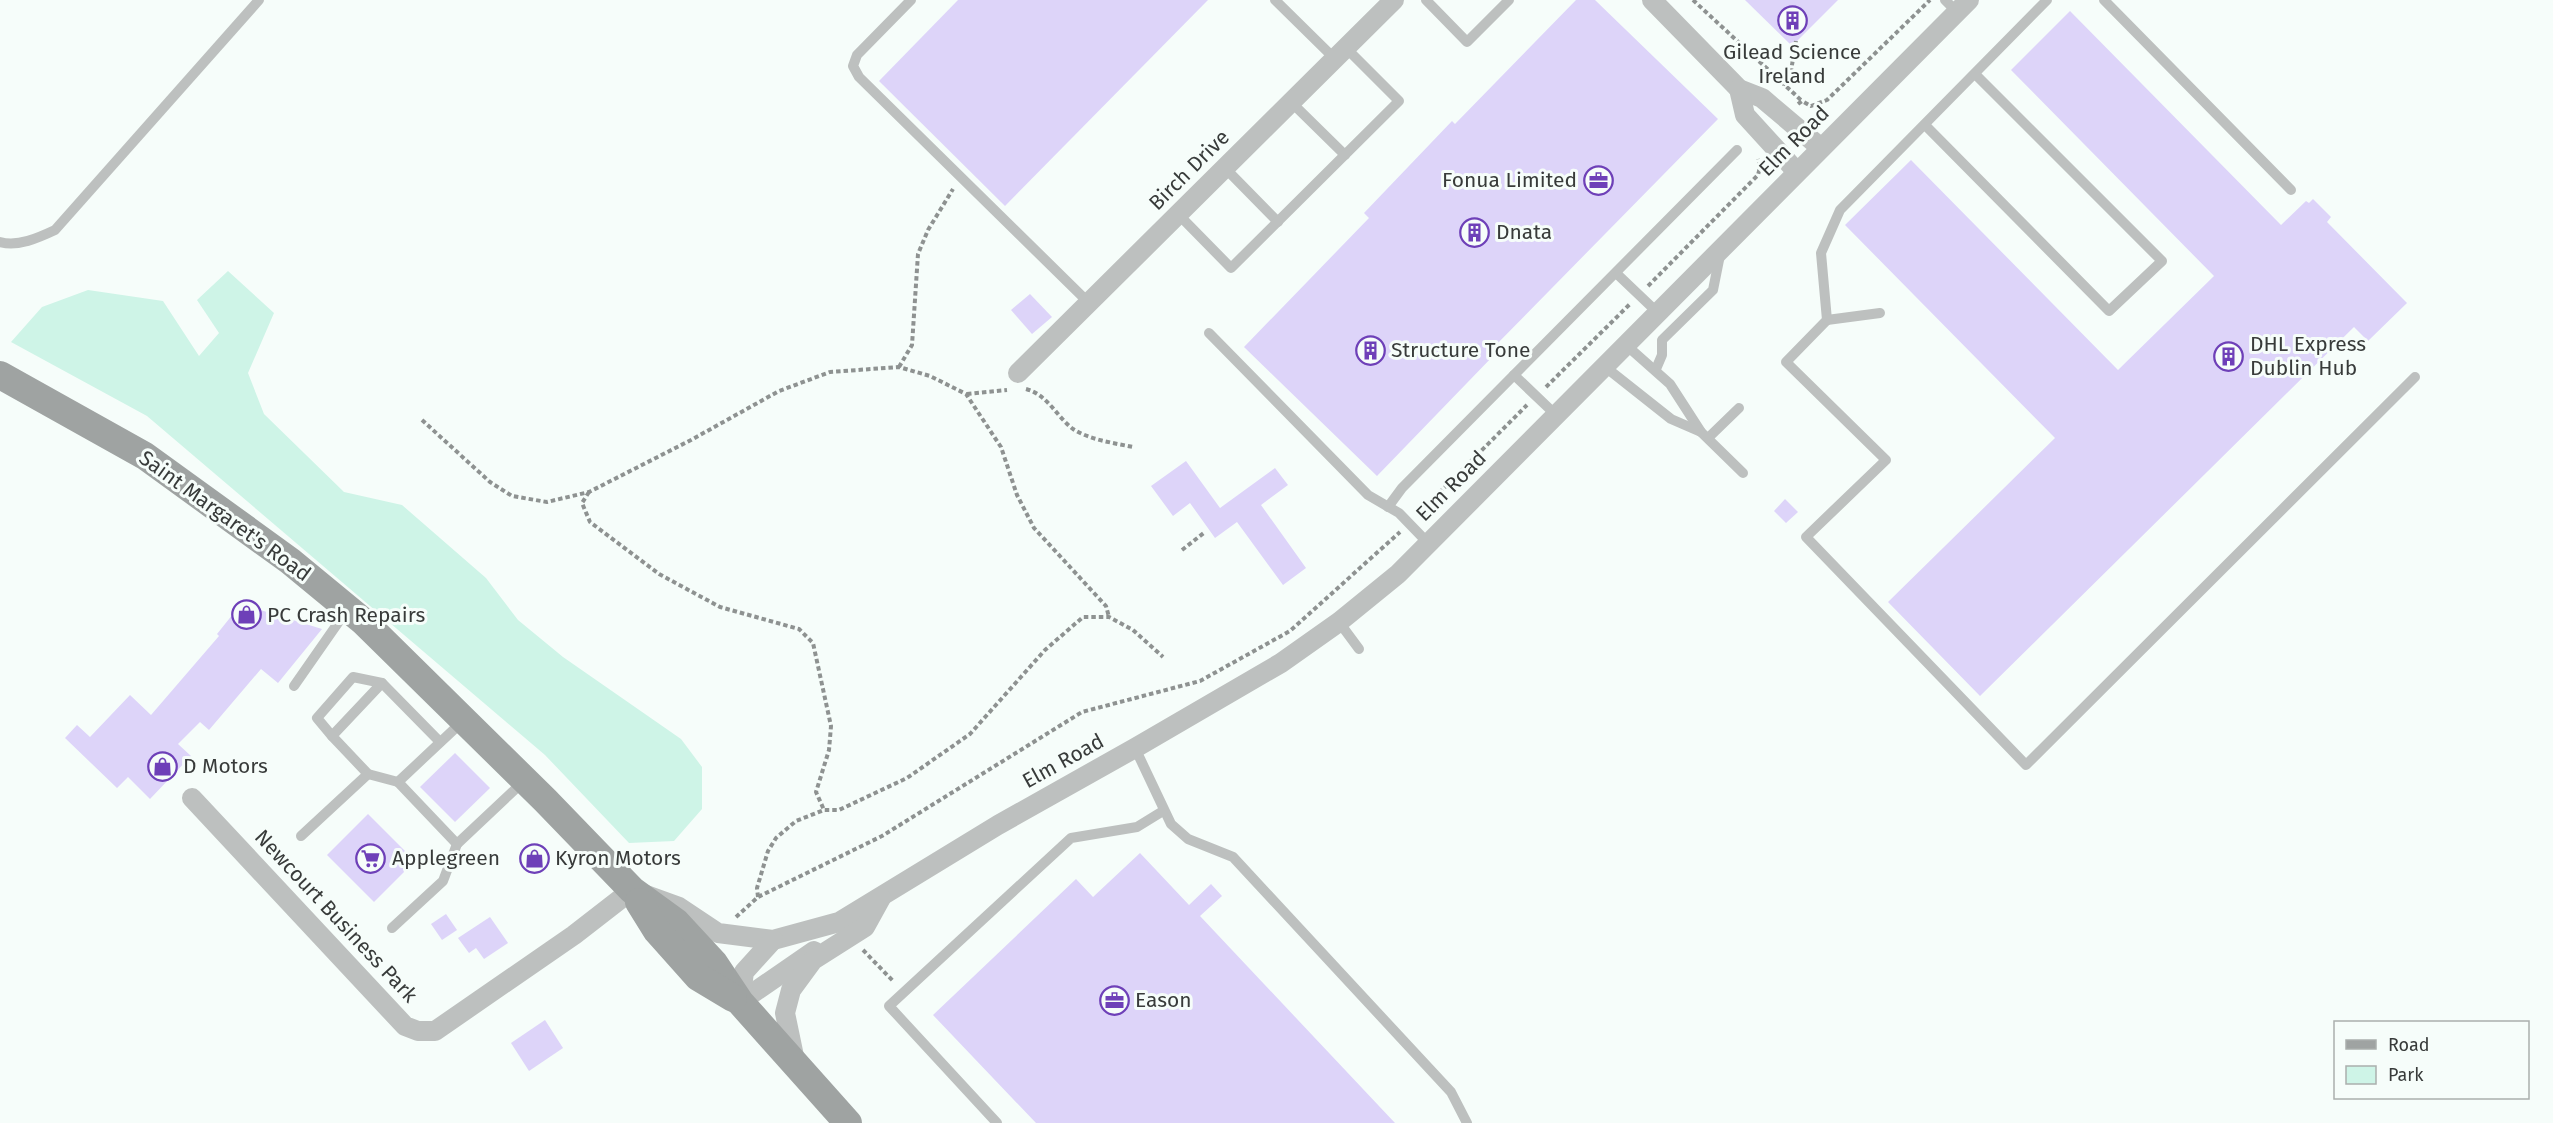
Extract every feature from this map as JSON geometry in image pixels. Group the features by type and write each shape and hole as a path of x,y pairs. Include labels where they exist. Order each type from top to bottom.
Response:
{"main road":[{"name":"Saint Margaret's Road","path":"0,375 145,456 290,561 348,608 525,780 632,890 657,931 698,977 740,1002 848,1123"}],"street":[{"name":"Birch Drive","path":"1015,384 1089,303 1394,0"},
{"path":"1652,0 1739,89 1762,98 1821,148"},
{"name":"Elm Road","path":"632,890 680,907 718,933 773,940 839,922 998,825 1281,663 1339,622 1398,574 1821,148 1957,4"},
{"path":"1739,89 1745,115 1797,172"},
{"name":"Newcourt Business Park","path":"192,798 405,1026 418,1031 435,1031 574,935 632,890"},
{"name":"Elm Road","path":"795,1062 785,1013 791,990 813,960 865,927 882,896"},
{"name":"Elm Road","path":"740,1002 818,948 839,922"},
{"path":"740,1002 744,972 773,940"}],"lane":[{"path":"0,242 7,244 34,239 54,230 260,0"},
{"path":"911,0 857,55 854,66 859,77 1089,303"},
{"path":"1178,214 1231,268 1399,101 1275,0"},
{"path":"1426,0 1467,42 1509,0"},
{"path":"1827,320 1821,253 1840,210 2047,0"},
{"path":"2104,0 2291,190"},
{"path":"1925,125 2109,311 2162,261 1974,74"},
{"path":"1291,102 1345,156"},
{"path":"1388,507 1402,488 1737,150"},
{"path":"1225,168 1278,222"},
{"path":"1656,369 1662,355 1662,340 1713,290 1721,249"},
{"path":"1616,273 1658,313"},
{"path":"1880,313 1827,320 1786,362 1886,460 1806,537 2026,765 2415,377"},
{"path":"1209,333 1368,495 1400,513 1428,543"},
{"path":"1626,345 1656,369 1670,384 1704,435 1743,473"},
{"path":"1604,366 1671,419 1704,435"},
{"path":"1514,375 1556,415"},
{"path":"1704,435 1739,408"},
{"path":"294,686 348,608"},
{"path":"1339,622 1359,649"},
{"path":"440,742 382,683 353,677 317,718 368,774 398,782 457,844"},
{"path":"332,736 382,683"},
{"path":"398,782 464,720"},
{"path":"1135,748 1163,811 1172,824 1188,839 1233,857 1451,1092 1467,1123"},
{"path":"301,836 368,774"},
{"path":"392,928 443,881 457,844 525,780"},
{"path":"997,1123 889,1006 1071,838 1137,827 1163,811"}],"path":[{"path":"1693,0 1802,101"},
{"path":"1783,85 1790,77 1797,41"},
{"path":"1790,77 1796,84"},
{"path":"899,367 912,345 918,254 928,230 957,183"},
{"path":"422,420 490,482 512,496 547,502 589,492 691,440 779,391 830,372 899,367 930,376 966,394 1000,447 1017,495 1034,528 1106,606 1109,617"},
{"path":"966,394 1015,384 1044,398 1074,429 1104,441 1133,447"},
{"path":"589,492 582,504 590,522 659,574 720,607 799,629 813,643 831,726 830,750 816,792 824,810"},
{"path":"1182,550 1205,532"},
{"path":"758,897 757,888 768,851 776,838 796,821 824,810 839,810 907,777 970,734 1045,650 1083,617 1109,617 1133,630 1163,657"},
{"path":"859,946 904,992"}],"green space":[{"path":"228,271 274,313 248,373 264,414 344,492 402,505 486,578 518,620 563,657 681,739 702,767 702,809 674,841 629,843 545,755 147,416 11,342 42,307 88,290 163,301 199,356 219,333 197,300"}],"building":[{"path":"958,0 1208,0 1005,206 879,81"},
{"path":"1576,0 1595,0 1718,119 1492,349 1496,353 1377,476 1244,347 1369,218 1364,213 1452,121 1455,124"},
{"name":"Gilead Science Ireland","path":"1745,0 1838,0 1792,46"},
{"name":"DHL Express Dublin Hub","path":"2070,11 2281,225 2306,201 2309,203 2313,199 2331,217 2327,222 2407,303 2368,341 2354,327 1980,696 1888,602 2055,438 1845,225 1911,160 2118,370 2214,276 2011,70"},
{"path":"1030,294 1052,317 1032,334 1011,310"},
{"path":"1186,461 1220,508 1275,468 1288,485 1261,505 1306,568 1283,585 1237,522 1215,538 1190,503 1173,516 1151,486"},
{"path":"1785,499 1798,512 1786,523 1774,511"},
{"path":"241,604 322,629 278,683 261,669 209,730 200,722 178,744 191,756 150,799 128,777 117,788 65,738 77,725 90,737 130,695 151,715 219,636 217,634"},
{"path":"455,753 490,788 455,822 420,787"},
{"name":"Applegreen","path":"368,814 415,861 374,902 327,855"},
{"name":"Eason","path":"1140,853 1189,905 1211,884 1222,896 1200,916 1395,1123 1036,1123 933,1015 1076,879 1093,897"},
{"path":"446,914 457,930 442,940 431,924"},
{"path":"490,917 508,943 484,959 476,948 469,953 458,938"},
{"path":"545,1020 563,1048 529,1071 511,1043"}],"place":[{"name":"Gilead Science Ireland","path":"1792,21"},
{"name":"Fonua Limited","path":"1598,180"},
{"name":"Dnata","path":"1475,232"},
{"name":"Structure Tone","path":"1370,350"},
{"name":"DHL Express Dublin Hub","path":"2229,356"},
{"name":"PC Crash Repairs","path":"246,615"},
{"name":"D Motors","path":"162,766"},
{"name":"Applegreen","path":"371,858"},
{"name":"Kyron Motors","path":"534,858"},
{"name":"Eason","path":"1114,1000"}]}
